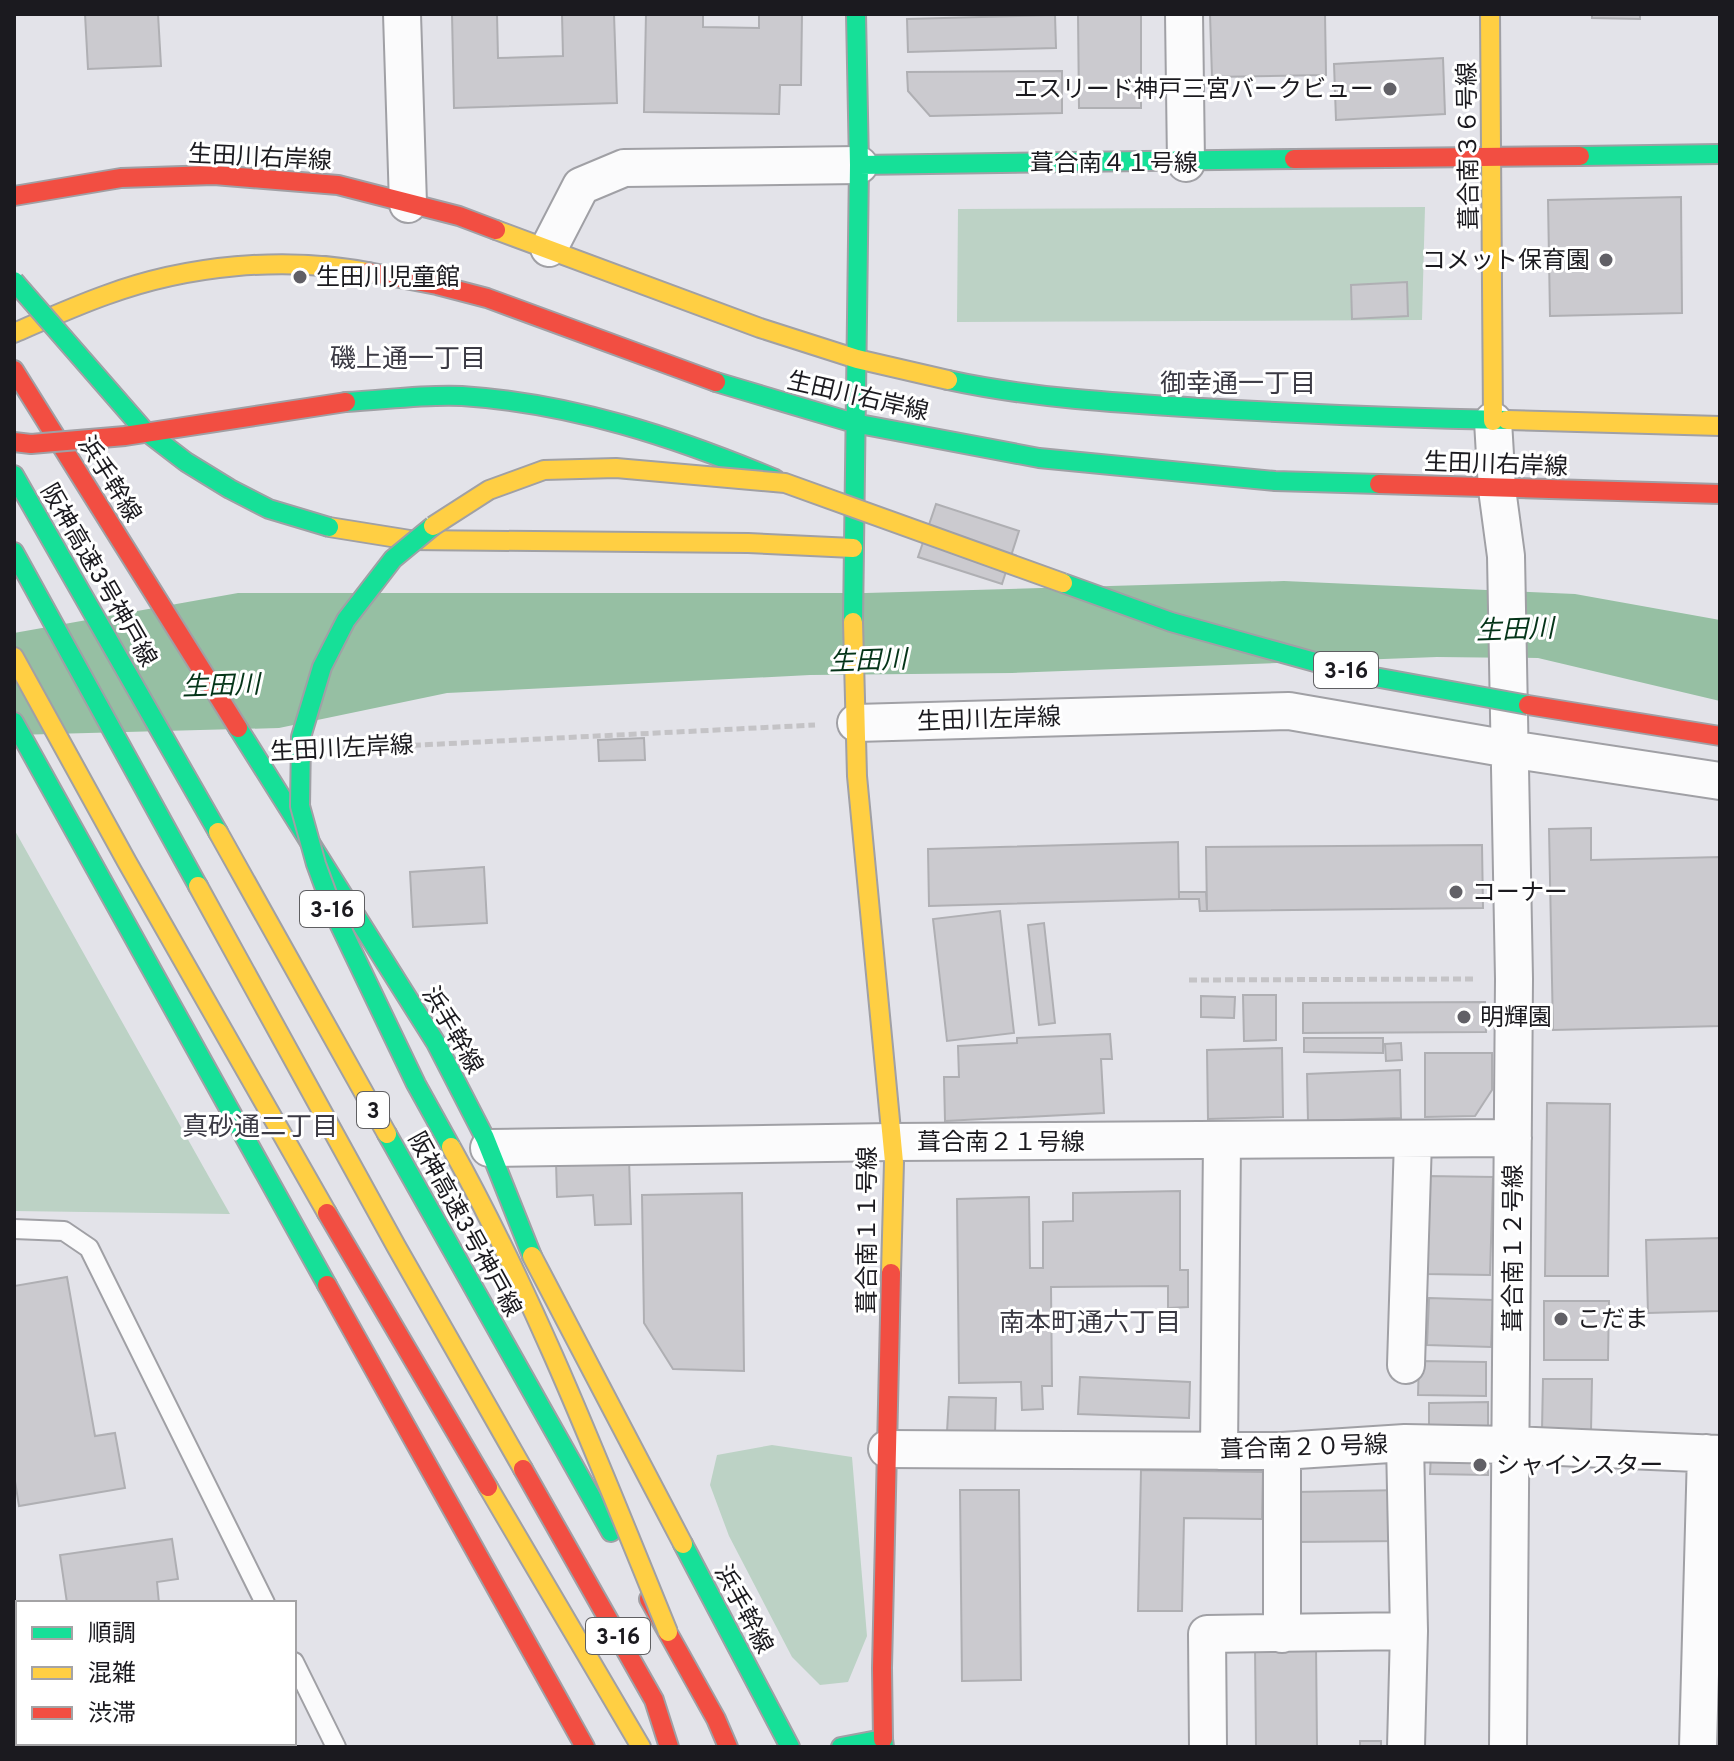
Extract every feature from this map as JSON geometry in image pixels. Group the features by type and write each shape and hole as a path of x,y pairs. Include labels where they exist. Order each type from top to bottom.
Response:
{"main road":[{"name":"葺合南１１号線","path":"856,14 859,165 852,569 855,715 857,776 892,1142 884,1743"},
{"name":"葺合南３６号線","path":"1490,14 1493,421"},
{"name":"葺合南４１号線","path":"859,165 1720,154"},
{"name":"生田川右岸線","path":"14,196 121,178 214,175 338,185 459,216 760,328 857,359 989,389 1119,403 1493,421 1720,426"},
{"name":"生田川右岸線","path":"14,333 108,294 174,276 228,267 317,265 437,285 487,298 745,392 854,423 1039,458 1275,481 1720,494"},
{"path":"14,281 143,429 186,462 269,509 329,527 410,540 748,543 853,548"},
{"name":"浜手幹線","path":"14,370 436,1043 489,1148 535,1264 790,1747"},
{"name":"3-16","path":"14,442 31,444 125,436 346,402 459,396 532,403 616,422 706,449 785,483 1171,622 1358,674 1583,715 1720,736"},
{"name":"3-16","path":"668,1632 554,1354 488,1214 416,1084 334,913 300,806 301,737 322,667 346,620 393,559 439,521 489,490 544,470 616,468 785,483"},
{"name":"阪神高速3号神戸線","path":"14,475 83,592 668,1632 728,1747"},
{"name":"3-16","path":"14,552 396,1246 654,1700 669,1747"},
{"path":"14,657 356,1263 641,1747"},
{"path":"14,722 34,767 585,1747"},
{"path":"841,1747 884,1743"}],"street":[{"path":"402,14 408,204"},
{"path":"1184,14 1186,163"},
{"name":"葺合南４１号線","path":"549,248 581,186 624,168 859,165"},
{"name":"葺合南１２号線","path":"1493,421 1497,489 1506,556 1514,979 1508,1747"},
{"name":"生田川左岸線","path":"855,715 1289,711 1720,781"},
{"name":"葺合南２１号線","path":"489,1148 1513,1138"},
{"path":"1406,1365 1413,1140"},
{"path":"1219,1451 1222,1141"},
{"path":"1405,1443 1409,1631 1406,1747"},
{"name":"葺合南２０号線","path":"887,1449 1282,1451 1405,1443 1713,1454"},
{"path":"1282,1451 1282,1634"},
{"path":"1698,1747 1713,1454"},
{"path":"1208,1747 1207,1634 1409,1631"}],"lane":[{"path":"14,1229 64,1231 89,1248 264,1601"},
{"path":"296,1666 336,1747"}],"path":[{"name":"生田川左岸線","path":"332,749 855,715"},
{"path":"1189,980 1514,979"}],"shaded area":[{"path":"1425,207 1422,320 957,322 958,209"},
{"path":"14,829 209,1177 230,1214 14,1211"},
{"path":"772,1445 852,1457 867,1636 848,1682 820,1685 792,1657 729,1536 710,1485 717,1455"}],"water":[{"name":"生田川","path":"1284,581 1575,594 1720,620 1720,701 1538,658 1437,657 1012,673 810,675 447,693 279,728 14,735 14,633 238,593 866,593"}],"building":[{"path":"85,14 158,14 161,66 88,69"},
{"path":"452,14 497,14 498,58 563,56 562,14 614,14 617,103 454,108"},
{"path":"646,14 703,14 703,27 759,28 759,14 802,14 801,85 780,85 779,114 644,112"},
{"path":"1078,14 1141,14 1141,108 1079,108"},
{"path":"1210,14 1325,14 1326,75 1212,77"},
{"path":"1592,14 1640,14 1640,19 1592,18"},
{"path":"1055,15 1056,48 908,52 907,19"},
{"name":"エスリード神戸三宮バークビュー","path":"1443,58 1445,114 1336,120 1334,64"},
{"path":"1062,71 1062,113 930,116 908,91 907,72"},
{"path":"1681,197 1682,313 1550,316 1548,200"},
{"path":"1407,282 1408,316 1352,319 1351,285"},
{"path":"936,504 1019,531 1002,584 918,557"},
{"path":"644,738 645,760 599,761 598,740"},
{"path":"1591,828 1591,860 1720,857 1720,1026 1553,1030 1549,829"},
{"path":"1178,842 1179,899 929,906 928,849"},
{"path":"1482,845 1483,908 1207,911 1206,847"},
{"path":"484,867 487,923 413,927 410,872"},
{"path":"1179,892 1206,892 1207,911 1200,911 1199,899 1179,899"},
{"path":"1000,911 1014,1033 947,1041 933,919"},
{"path":"1044,923 1055,1023 1039,1025 1028,925"},
{"path":"1243,995 1276,995 1276,1040 1244,1041"},
{"path":"1201,996 1235,997 1234,1018 1201,1017"},
{"path":"1485,1002 1486,1032 1303,1033 1303,1003"},
{"path":"1110,1034 1112,1059 1101,1059 1104,1113 945,1121 944,1077 959,1077 958,1046 1017,1043 1017,1038"},
{"path":"1304,1038 1383,1038 1383,1053 1304,1052"},
{"path":"1401,1043 1402,1060 1386,1061 1385,1044"},
{"path":"1282,1048 1283,1117 1208,1119 1207,1050"},
{"path":"1425,1053 1492,1053 1492,1090 1475,1116 1425,1117"},
{"path":"1400,1070 1401,1118 1308,1121 1307,1074"},
{"path":"1547,1103 1610,1104 1608,1276 1545,1276"},
{"path":"629,1159 631,1224 595,1225 593,1195 557,1197 556,1162"},
{"path":"1427,1176 1493,1177 1490,1275 1425,1274"},
{"path":"1180,1191 1180,1270 1188,1270 1188,1307 1168,1308 1168,1286 1051,1287 1052,1386 1042,1386 1043,1409 1022,1410 1021,1382 959,1383 957,1199 1029,1197 1030,1268 1043,1268 1043,1222 1073,1221 1073,1193"},
{"path":"742,1193 744,1371 673,1369 644,1323 642,1195"},
{"path":"1720,1238 1720,1311 1648,1313 1646,1240"},
{"path":"67,1277 95,1436 115,1433 125,1488 19,1506 14,1475 14,1286"},
{"path":"1429,1298 1493,1300 1491,1347 1427,1345"},
{"path":"1544,1301 1609,1301 1608,1360 1544,1360"},
{"path":"1419,1361 1486,1362 1486,1396 1418,1395"},
{"path":"1080,1377 1190,1382 1189,1418 1078,1414"},
{"path":"1543,1379 1592,1379 1591,1432 1542,1431"},
{"path":"949,1397 996,1398 995,1433 947,1432"},
{"path":"1488,1402 1488,1430 1429,1431 1429,1403"},
{"path":"1431,1456 1488,1457 1488,1475 1430,1474"},
{"path":"1141,1470 1263,1472 1262,1519 1184,1518 1182,1611 1138,1611"},
{"path":"960,1490 1019,1490 1021,1680 962,1681"},
{"path":"1402,1490 1402,1541 1297,1542 1297,1492"},
{"path":"172,1539 178,1579 157,1582 159,1601 67,1601 60,1555"},
{"path":"1316,1645 1317,1747 1256,1747 1255,1646"},
{"path":"1360,1741 1381,1741 1381,1747 1360,1747"}],"traffic: fast":[{"path":"853,622 859,165 856,14"},
{"path":"1580,156 1720,154"},
{"path":"859,165 1294,159"},
{"path":"14,281 143,429 186,462 230,489 269,509 329,527"},
{"path":"948,380 1042,395 1138,404 1507,420"},
{"path":"716,382 854,423 1039,458 1275,481 1379,484"},
{"path":"346,402 462,396 543,406 661,436 775,479"},
{"path":"14,475 218,832"},
{"path":"433,526 393,559 346,620 322,667 301,737 300,806 334,913 416,1084 451,1147"},
{"path":"14,552 198,886"},
{"path":"1063,583 1171,622 1358,674 1528,705"},
{"path":"14,722 327,1285"},
{"path":"238,728 436,1043 485,1138 532,1256"},
{"path":"387,1134 611,1532"},
{"path":"683,1544 790,1747"},
{"path":"841,1747 883,1739 884,1747"}],"traffic: slow":[{"path":"1490,14 1493,421"},
{"path":"496,230 760,328 857,359 948,380"},
{"path":"14,333 106,295 169,276 202,270 269,264 336,267 368,272"},
{"path":"1507,420 1720,426"},
{"path":"433,526 489,490 544,470 616,468 785,483 1063,583"},
{"path":"329,527 410,540 748,543 853,548"},
{"path":"853,622 857,776 894,1162 891,1273"},
{"path":"14,657 327,1213"},
{"path":"218,832 387,1134"},
{"path":"198,886 523,1469"},
{"path":"451,1147 540,1325 668,1632"},
{"path":"532,1256 683,1544"},
{"path":"488,1487 641,1747"}],"traffic: jam":[{"path":"1294,159 1580,156"},
{"path":"14,196 121,178 214,175 338,185 459,216 496,230"},
{"path":"368,272 487,298 716,382"},
{"path":"14,370 238,728"},
{"path":"14,442 31,444 125,436 346,402"},
{"path":"1379,484 1720,494"},
{"path":"1528,705 1720,736"},
{"path":"327,1213 488,1487"},
{"path":"883,1739 891,1273"},
{"path":"327,1285 585,1747"},
{"path":"523,1469 654,1700 669,1747"},
{"path":"649,1599 716,1719 728,1747"}],"place":[{"name":"エスリード神戸三宮バークビュー","path":"1390,89"},
{"name":"コメット保育園","path":"1606,260"},
{"name":"生田川児童館","path":"300,277"},
{"name":"コーナー","path":"1456,892"},
{"name":"明輝園","path":"1464,1017"},
{"name":"こだま","path":"1561,1319"},
{"name":"シャインスター","path":"1480,1465"}],"district":[{"name":"磯上通一丁目","path":"408,358"},
{"name":"御幸通一丁目","path":"1238,383"},
{"name":"真砂通二丁目","path":"260,1126"},
{"name":"南本町通六丁目","path":"1090,1322"}]}
